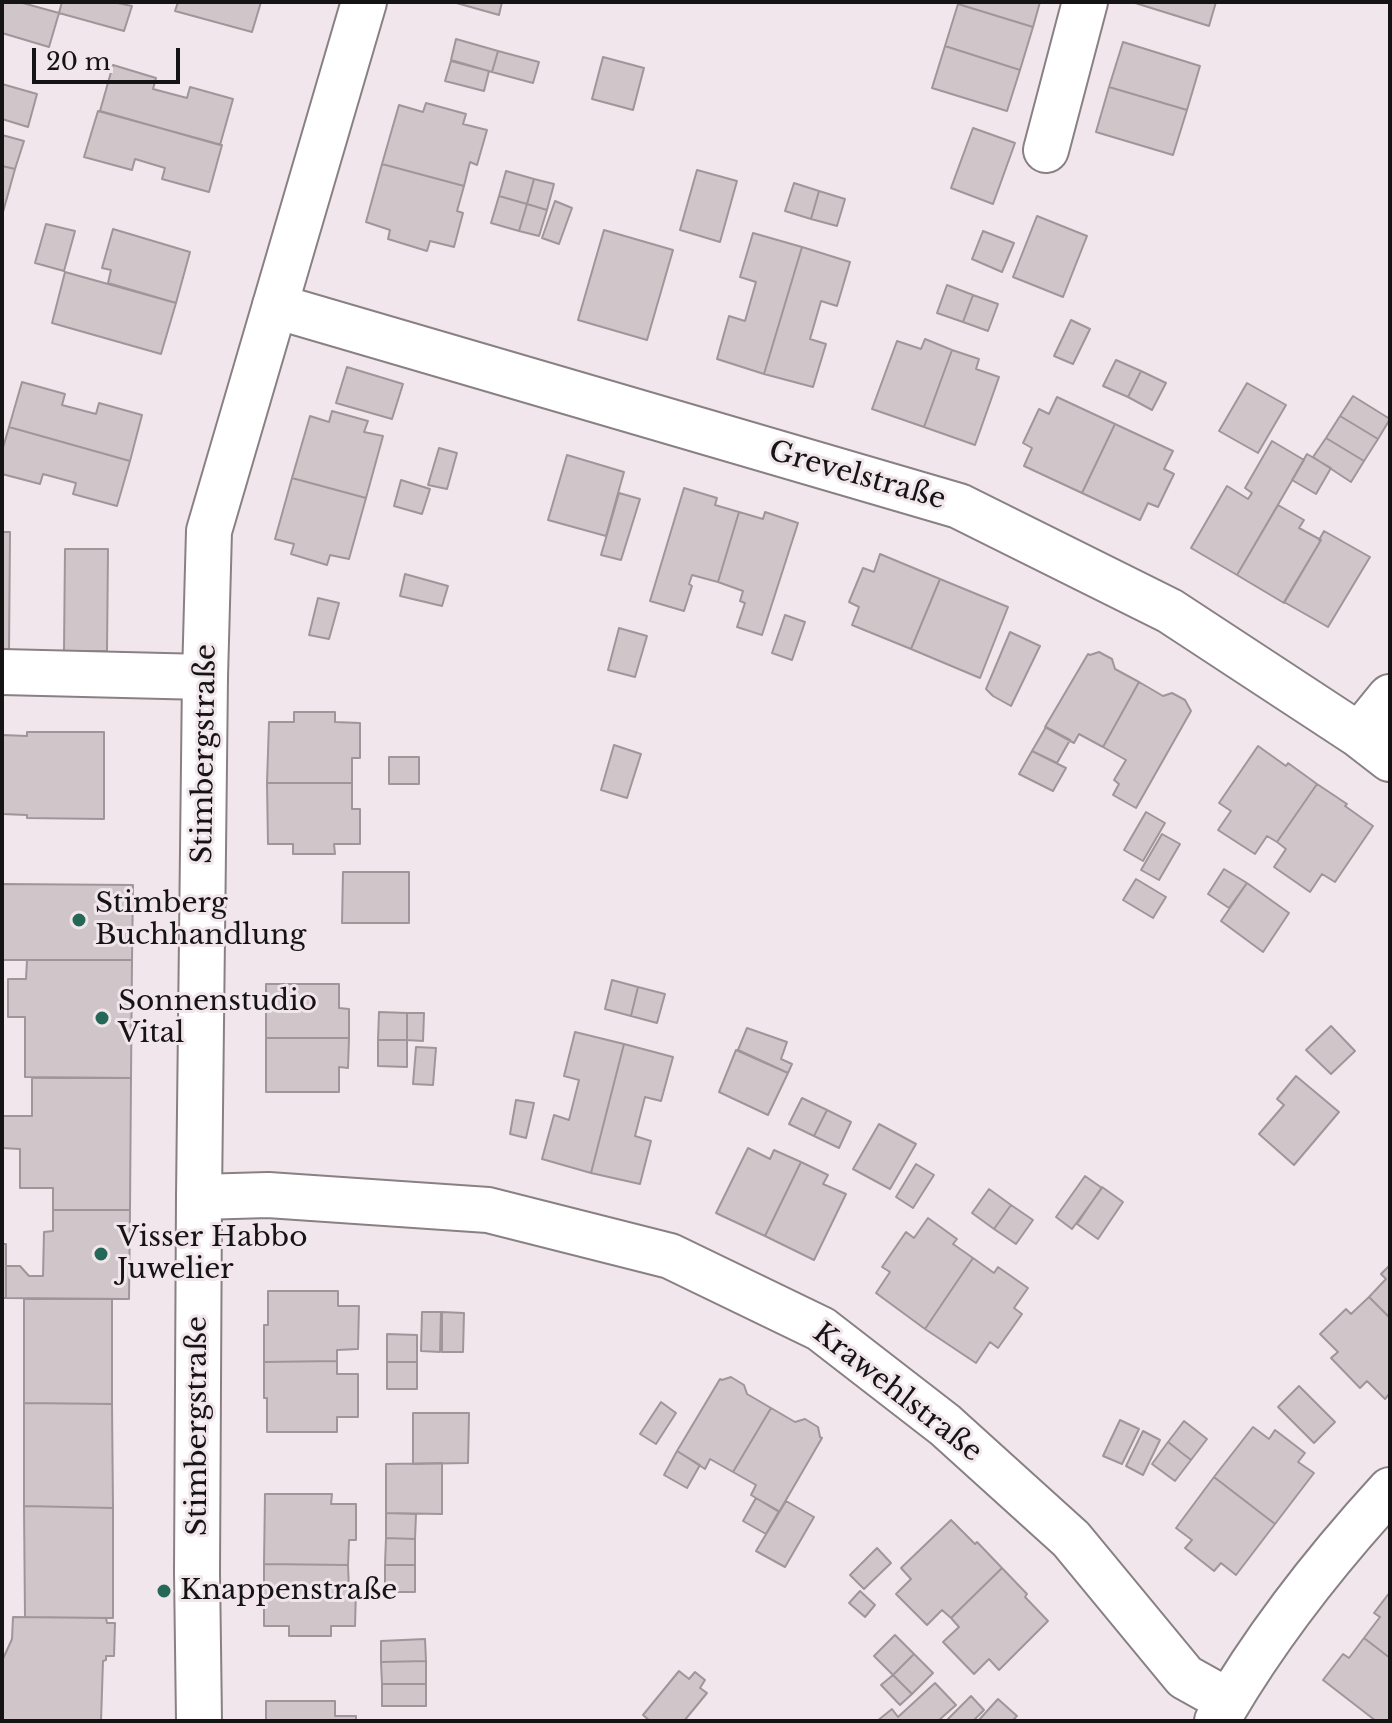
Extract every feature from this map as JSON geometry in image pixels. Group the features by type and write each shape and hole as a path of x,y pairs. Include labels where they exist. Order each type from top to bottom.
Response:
{"street":[{"name":"Stimbergstraße","path":"199,1721 199,1197 209,531 364,2"},
{"path":"1046,150 1085,2"},
{"name":"Grevelstraße","path":"275,306 959,506 1170,611 1374,747"},
{"path":"2,672 205,677"},
{"path":"1374,747 1390,697"},
{"name":"Krawehlstraße","path":"199,1197 268,1195 488,1210 670,1256 821,1329 945,1425 1071,1539 1185,1677 1222,1711"},
{"path":"1222,1711 1271,1636 1341,1543 1390,1490"}],"building":[{"path":"2,2 19,2 59,13 49,47 2,33"},
{"path":"62,2 113,2 132,6 124,31 59,13"},
{"path":"178,2 261,2 252,32 175,11"},
{"path":"453,2 502,2 499,15"},
{"path":"958,2 1040,2 1033,27"},
{"path":"1132,2 1216,2 1209,26"},
{"path":"958,4 1033,27 1020,70 945,46"},
{"path":"456,39 498,51 492,72 451,60"},
{"path":"1123,42 1200,66 1187,110 1109,87"},
{"path":"945,46 1020,70 1007,111 932,88"},
{"path":"498,51 539,62 533,83 492,72"},
{"path":"603,57 644,68 633,110 592,99"},
{"path":"451,61 489,71 484,91 445,81"},
{"path":"113,65 156,78 153,89 187,98 190,87 233,99 220,145 100,111"},
{"path":"2,84 37,94 28,127 2,119"},
{"path":"1109,87 1187,110 1173,155 1096,132"},
{"path":"426,103 466,114 463,124 487,130 477,165 470,162 464,186 382,164 399,105 423,112"},
{"path":"98,111 222,145 209,192 162,179 165,168 135,159 132,170 84,157"},
{"path":"973,128 1015,143 993,204 951,188"},
{"path":"2,135 24,141 15,169 2,166"},
{"path":"382,164 464,186 457,211 463,213 454,247 430,241 427,251 388,239 390,230 366,222"},
{"path":"2,166 15,169 3,212 2,212"},
{"path":"697,170 737,181 720,242 680,230"},
{"path":"506,171 534,179 527,204 499,196"},
{"path":"534,179 554,184 547,210 527,204"},
{"path":"794,183 819,191 811,219 785,211"},
{"path":"819,191 845,199 837,226 811,219"},
{"path":"499,196 527,204 519,231 491,223"},
{"path":"555,201 572,208 559,244 542,238"},
{"path":"527,204 547,210 539,236 519,231"},
{"path":"1037,216 1087,236 1063,297 1013,277"},
{"path":"46,224 75,231 64,271 35,263"},
{"path":"113,229 190,252 176,303 108,283 111,270 102,268"},
{"path":"604,230 673,250 647,340 578,320"},
{"path":"983,231 1014,243 1002,272 972,259"},
{"path":"753,233 802,247 764,374 717,359 729,316 745,321 756,282 740,277"},
{"path":"802,247 850,262 837,306 821,301 810,339 826,344 813,387 764,374"},
{"path":"65,272 176,303 161,354 52,323"},
{"path":"947,285 973,295 963,322 937,313"},
{"path":"973,295 998,304 988,331 963,322"},
{"path":"1071,320 1090,329 1073,364 1054,356"},
{"path":"925,339 952,350 924,427 872,409 897,341 921,349"},
{"path":"952,350 979,359 976,369 999,377 975,445 924,427"},
{"path":"1116,360 1141,371 1128,397 1103,386"},
{"path":"347,367 403,384 392,419 336,403"},
{"path":"1141,371 1166,383 1152,410 1128,397"},
{"path":"22,382 65,394 62,405 96,414 99,403 142,415 130,461 9,427"},
{"path":"1247,383 1286,405 1258,453 1219,431"},
{"path":"1353,396 1390,419 1378,439 1340,416"},
{"path":"1057,397 1115,424 1082,493 1024,466 1032,448 1023,443 1039,409 1049,414"},
{"path":"332,411 368,421 364,432 383,436 366,498 292,478 310,416 329,422"},
{"path":"1340,416 1378,439 1364,461 1326,438"},
{"path":"1115,424 1173,451 1164,469 1174,474 1158,507 1148,503 1140,520 1082,493"},
{"path":"9,427 130,461 117,506 73,494 76,483 43,474 40,484 2,474 2,451"},
{"path":"1326,438 1364,461 1351,482 1313,457"},
{"path":"1272,441 1304,460 1237,575 1191,548 1227,486 1248,499 1252,493 1245,488"},
{"path":"439,448 457,453 447,489 428,485"},
{"path":"1307,454 1331,468 1316,494 1292,480"},
{"path":"567,455 624,472 606,536 548,520"},
{"path":"292,478 366,498 349,559 330,555 327,565 291,554 294,544 275,539"},
{"path":"401,480 430,489 422,514 394,506"},
{"path":"684,488 717,498 715,505 739,512 718,582 692,575 684,611 650,601"},
{"path":"619,493 640,499 621,560 601,555"},
{"path":"1278,505 1304,520 1299,528 1321,540 1284,603 1237,575"},
{"path":"739,512 763,519 765,512 798,523 762,635 737,627 745,603 740,601 743,591 718,582"},
{"path":"1324,531 1370,557 1328,627 1284,602"},
{"path":"2,532 10,532 9,651 2,651"},
{"path":"65,549 108,549 107,651 64,651"},
{"path":"880,554 940,579 911,649 852,625 859,607 849,602 863,568 874,572"},
{"path":"405,574 448,586 442,606 400,596"},
{"path":"940,579 1008,607 980,678 911,649"},
{"path":"318,598 339,603 329,639 309,635"},
{"path":"785,615 805,622 792,660 772,653"},
{"path":"619,628 647,636 635,677 608,670"},
{"path":"1010,632 1040,646 1011,706 986,689"},
{"path":"1099,652 1112,659 1115,669 1139,682 1103,747 1079,734 1074,743 1045,727 1088,654"},
{"path":"1139,682 1163,696 1172,693 1185,700 1191,711 1136,808 1113,795 1119,784 1114,780 1126,760 1103,747"},
{"path":"294,712 335,712 335,722 360,723 360,758 352,758 352,783 267,783 269,722 294,722"},
{"path":"1046,727 1070,740 1057,763 1032,751"},
{"path":"27,732 104,732 104,819 27,818 27,815 2,814 2,735 27,736"},
{"path":"614,745 641,754 627,798 601,790"},
{"path":"1258,746 1317,784 1277,842 1267,836 1255,854 1218,830 1231,811 1219,803"},
{"path":"1032,751 1066,768 1053,791 1019,774"},
{"path":"389,757 419,757 419,784 389,784"},
{"path":"267,783 352,783 352,809 360,809 360,844 334,844 335,854 293,854 293,844 268,844"},
{"path":"1317,784 1373,826 1335,882 1322,874 1310,892 1274,867 1286,849 1277,842"},
{"path":"1146,812 1165,823 1143,861 1124,850"},
{"path":"1162,834 1180,844 1159,880 1141,870"},
{"path":"1224,869 1247,883 1229,908 1208,894"},
{"path":"343,872 409,872 409,923 342,923"},
{"path":"1136,879 1166,897 1153,918 1123,900"},
{"path":"1247,883 1289,913 1263,952 1221,921"},
{"path":"3,884 133,885 132,960 2,960"},
{"path":"27,960 132,960 131,1078 25,1077 25,1017 8,1017 8,979 26,979"},
{"path":"612,980 638,987 631,1016 605,1009"},
{"path":"266,984 339,984 339,1008 349,1009 349,1038 266,1038"},
{"path":"638,987 665,994 657,1023 631,1016"},
{"path":"379,1012 407,1013 407,1040 378,1040"},
{"path":"407,1013 424,1013 423,1041 407,1040"},
{"path":"1331,1026 1355,1051 1331,1074 1306,1050"},
{"path":"747,1028 787,1042 781,1059 792,1064 788,1073 738,1050"},
{"path":"575,1032 624,1044 591,1173 542,1159 554,1115 569,1120 579,1080 564,1076"},
{"path":"266,1038 349,1038 348,1068 339,1067 339,1092 266,1092"},
{"path":"378,1040 407,1040 407,1067 378,1066"},
{"path":"624,1044 673,1057 661,1101 645,1097 635,1136 651,1141 640,1184 591,1173"},
{"path":"416,1047 436,1048 433,1085 413,1084"},
{"path":"736,1050 788,1073 768,1115 719,1092"},
{"path":"1296,1076 1339,1112 1294,1165 1259,1134 1284,1105 1277,1099"},
{"path":"32,1078 131,1078 130,1210 53,1210 53,1188 20,1188 20,1149 2,1148 2,1116 32,1116"},
{"path":"802,1098 827,1110 814,1136 789,1124"},
{"path":"516,1100 534,1103 526,1138 510,1134"},
{"path":"827,1110 851,1122 839,1148 814,1136"},
{"path":"879,1124 916,1144 890,1189 853,1169"},
{"path":"748,1148 770,1159 774,1150 801,1162 765,1236 716,1213"},
{"path":"801,1162 828,1175 823,1184 846,1194 814,1260 765,1236"},
{"path":"916,1164 934,1175 913,1208 896,1197"},
{"path":"1085,1176 1102,1188 1072,1229 1056,1217"},
{"path":"1102,1187 1123,1202 1098,1239 1077,1224"},
{"path":"989,1189 1011,1205 994,1229 972,1213"},
{"path":"1011,1205 1033,1220 1016,1244 994,1229"},
{"path":"53,1210 130,1210 129,1299 6,1298 6,1266 20,1266 29,1276 43,1276 44,1232 53,1231"},
{"path":"928,1218 957,1239 953,1244 973,1258 925,1329 876,1293 890,1272 882,1267 906,1232 914,1238"},
{"path":"2,1244 6,1244 6,1298 2,1298"},
{"path":"973,1258 994,1273 998,1267 1028,1288 1014,1308 1022,1314 998,1348 990,1342 976,1363 925,1329"},
{"path":"1390,1265 1390,1318 1369,1297 1386,1279 1381,1274"},
{"path":"268,1291 338,1291 338,1306 359,1306 358,1349 337,1350 337,1361 264,1362"},
{"path":"1369,1297 1390,1318 1390,1393 1385,1399 1367,1381 1360,1388 1331,1358 1338,1352 1320,1334 1346,1309 1351,1314"},
{"path":"24,1299 112,1299 112,1404 24,1403"},
{"path":"422,1312 441,1312 440,1352 421,1351"},
{"path":"442,1312 464,1313 463,1352 442,1352"},
{"path":"387,1334 417,1335 417,1362 387,1362"},
{"path":"337,1361 337,1374 358,1374 358,1417 337,1417 337,1432 267,1432 264,1362"},
{"path":"387,1362 417,1362 417,1389 387,1389"},
{"path":"731,1377 744,1385 747,1394 771,1408 733,1472 710,1459 705,1469 677,1451 720,1379"},
{"path":"1299,1386 1335,1422 1314,1443 1278,1407"},
{"path":"661,1402 676,1413 656,1444 640,1434"},
{"path":"24,1403 112,1404 113,1508 24,1506"},
{"path":"771,1408 795,1422 805,1419 818,1427 822,1438 779,1512 751,1495 756,1485 733,1472"},
{"path":"413,1413 469,1413 468,1463 413,1464"},
{"path":"1120,1420 1139,1429 1122,1464 1103,1456"},
{"path":"1184,1421 1207,1439 1191,1460 1168,1442"},
{"path":"1253,1427 1269,1439 1275,1430 1305,1453 1298,1462 1314,1473 1275,1524 1214,1477"},
{"path":"1143,1431 1160,1440 1143,1475 1126,1466"},
{"path":"1168,1442 1191,1460 1175,1481 1152,1464"},
{"path":"677,1451 700,1465 687,1488 664,1475"},
{"path":"442,1463 442,1514 386,1513 386,1464"},
{"path":"1214,1477 1275,1524 1236,1575 1221,1563 1214,1571 1185,1548 1192,1540 1176,1528"},
{"path":"265,1494 332,1494 331,1504 356,1504 356,1540 349,1540 348,1565 264,1564"},
{"path":"756,1498 779,1511 766,1534 743,1521"},
{"path":"786,1501 814,1517 785,1567 756,1551"},
{"path":"24,1506 113,1508 113,1618 25,1617"},
{"path":"386,1513 416,1514 415,1539 386,1538"},
{"path":"951,1520 1002,1568 951,1618 942,1610 927,1625 896,1594 911,1579 901,1568"},
{"path":"386,1538 415,1539 415,1565 385,1565"},
{"path":"877,1548 891,1563 864,1589 850,1575"},
{"path":"264,1564 348,1565 349,1590 356,1590 355,1626 331,1626 331,1636 289,1636 289,1626 264,1626"},
{"path":"385,1565 415,1565 415,1592 385,1592"},
{"path":"1002,1568 1048,1621 999,1670 989,1659 974,1674 943,1642 959,1627 951,1618"},
{"path":"860,1591 875,1605 865,1617 849,1603"},
{"path":"1390,1592 1390,1658 1364,1638 1380,1617 1374,1613"},
{"path":"13,1617 106,1618 107,1623 115,1623 114,1656 106,1656 103,1661 101,1721 2,1721 2,1661 12,1639"},
{"path":"895,1635 914,1654 893,1675 874,1656"},
{"path":"1364,1638 1390,1658 1390,1721 1376,1721 1323,1680 1343,1654 1349,1658"},
{"path":"425,1639 426,1661 381,1662 381,1641"},
{"path":"914,1654 933,1673 912,1694 893,1675"},
{"path":"426,1661 426,1684 382,1684 381,1662"},
{"path":"679,1671 689,1679 695,1672 705,1680 700,1688 707,1693 684,1721 650,1721 643,1715"},
{"path":"893,1675 912,1694 900,1705 881,1685"},
{"path":"935,1683 956,1705 938,1721 877,1721 892,1709 898,1717"},
{"path":"382,1684 426,1684 426,1706 382,1706"},
{"path":"971,1696 984,1710 973,1721 946,1721"},
{"path":"998,1699 1017,1716 1012,1721 978,1721"},
{"path":"266,1701 335,1701 335,1716 356,1716 356,1721 266,1721"}],"place":[{"name":"Stimberg Buchhandlung","path":"79,920"},
{"name":"Sonnenstudio Vital","path":"102,1018"},
{"name":"Visser Habbo Juwelier","path":"101,1254"},
{"name":"Knappenstraße","path":"164,1591"}]}
